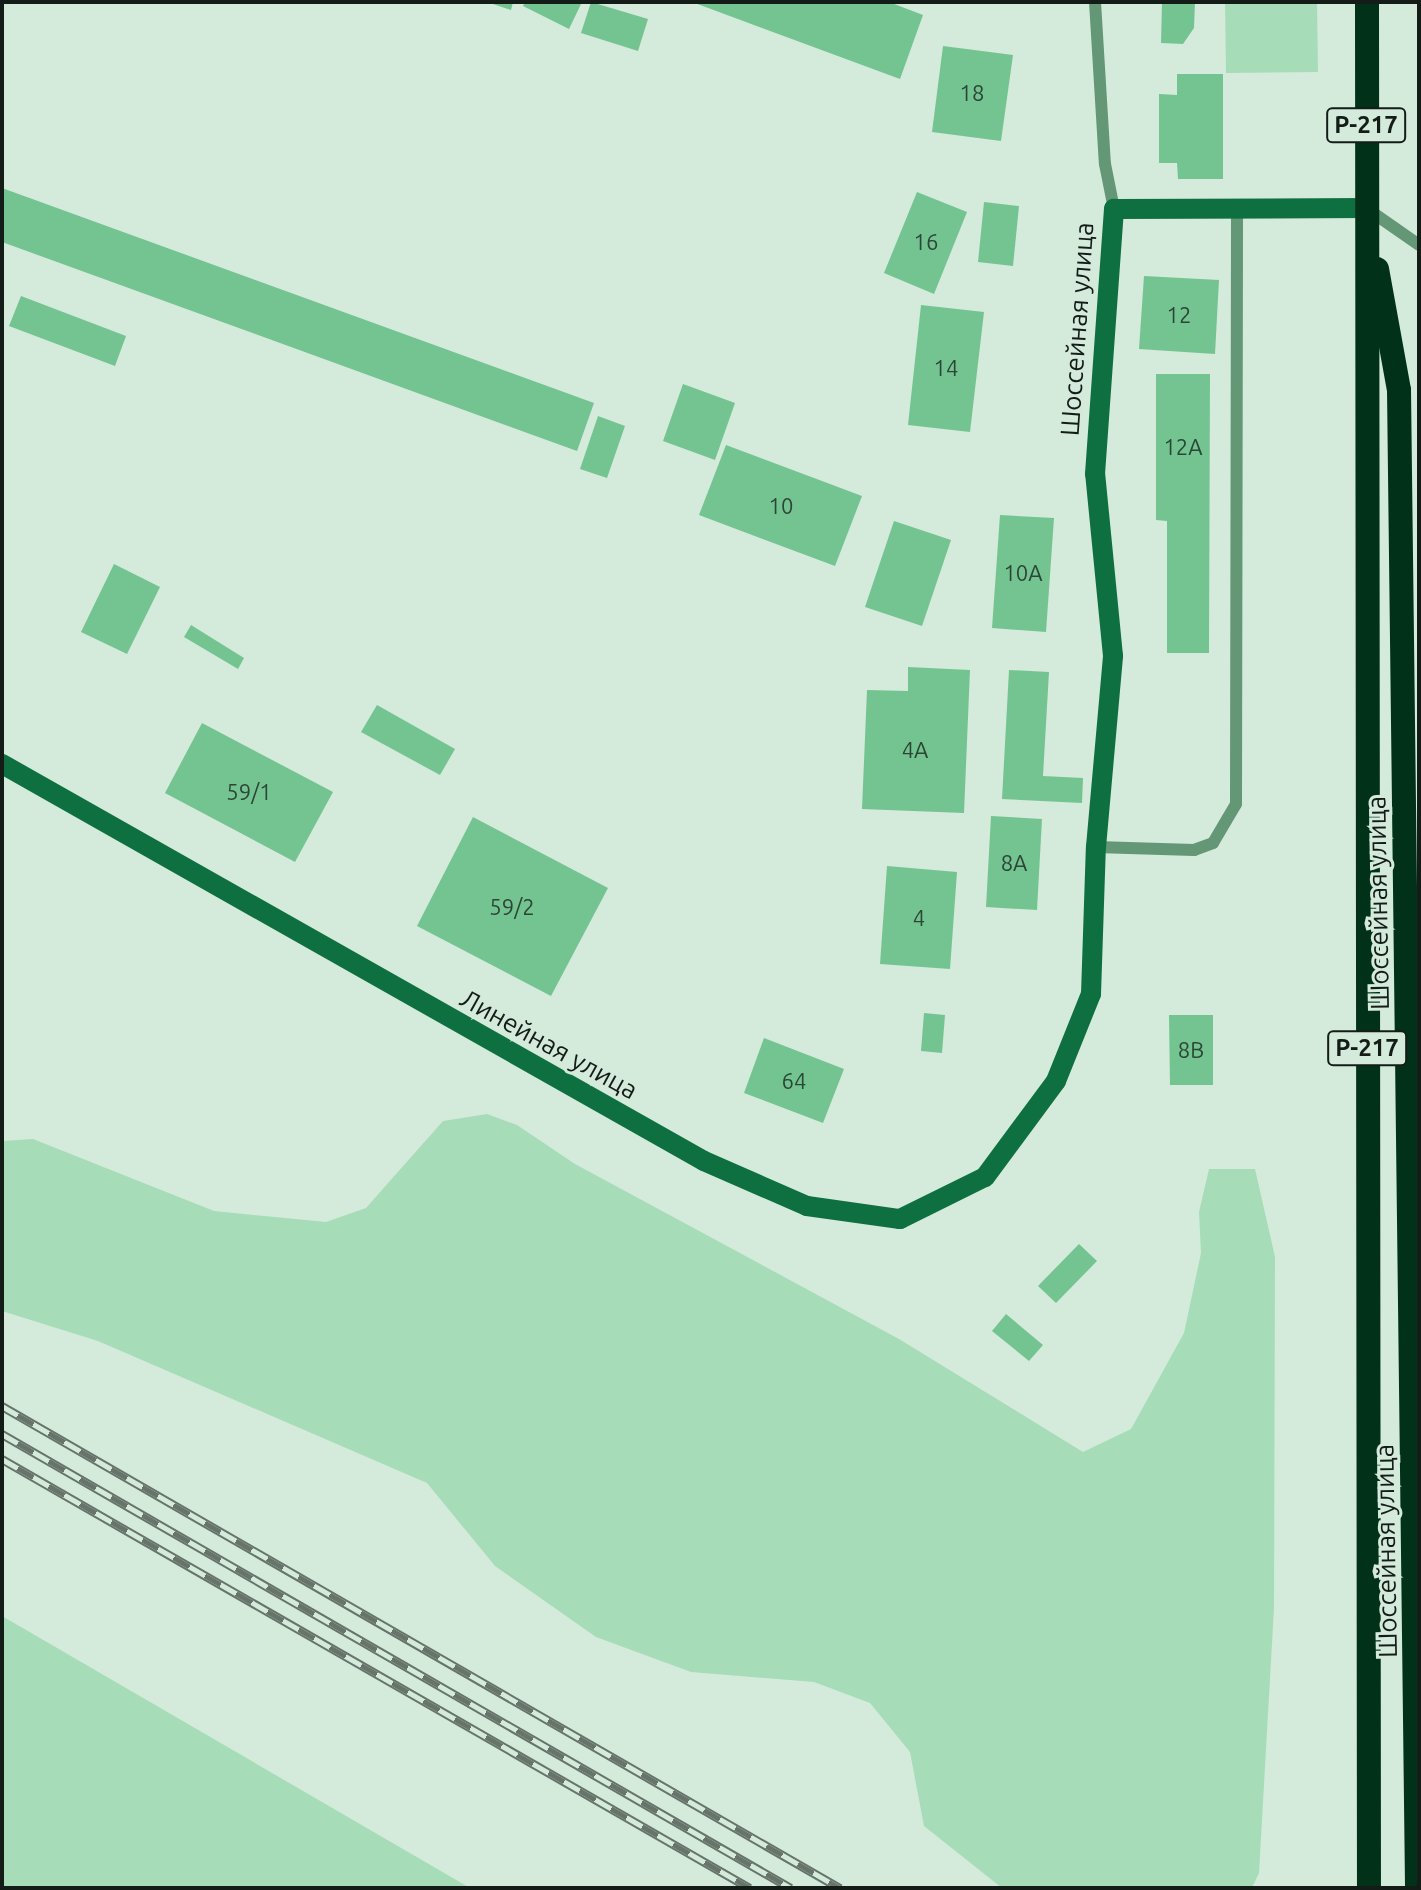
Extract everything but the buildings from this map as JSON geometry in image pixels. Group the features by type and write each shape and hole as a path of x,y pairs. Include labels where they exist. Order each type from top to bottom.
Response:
{"highway":[{"name":"Шоссейная улица","path":"1367,2 1369,1888"},
{"name":"Шоссейная улица","path":"1365,208 1399,390 1417,1888"}],"street":[{"name":"Шоссейная улица","path":"1056,1081 1091,994 1096,847 1113,656 1095,474 1114,209 1365,208"},
{"name":"Линейная улица","path":"2,764 704,1161 807,1206 900,1219 985,1177 1056,1081"}],"lane":[{"path":"1095,2 1105,164 1114,209"},
{"path":"1096,847 1194,850 1213,843 1236,804 1237,208"},
{"path":"1365,208 1419,245"}],"green space":[{"path":"1225,2 1317,2 1318,72 1226,73"},
{"path":"487,1114 517,1125 575,1164 899,1339 1083,1452 1131,1429 1184,1333 1201,1253 1199,1212 1209,1169 1255,1169 1275,1257 1274,1608 1259,1873 1252,1888 1002,1888 924,1826 910,1752 870,1703 814,1682 691,1672 596,1637 495,1566 427,1483 98,1341 2,1311 2,1141 33,1139 214,1211 326,1222 366,1208 443,1121"},
{"path":"2,1616 470,1888 2,1888"}],"railway":[{"path":"2,1406 840,1888"},
{"path":"2,1434 791,1888"},
{"path":"2,1459 750,1888"}]}
